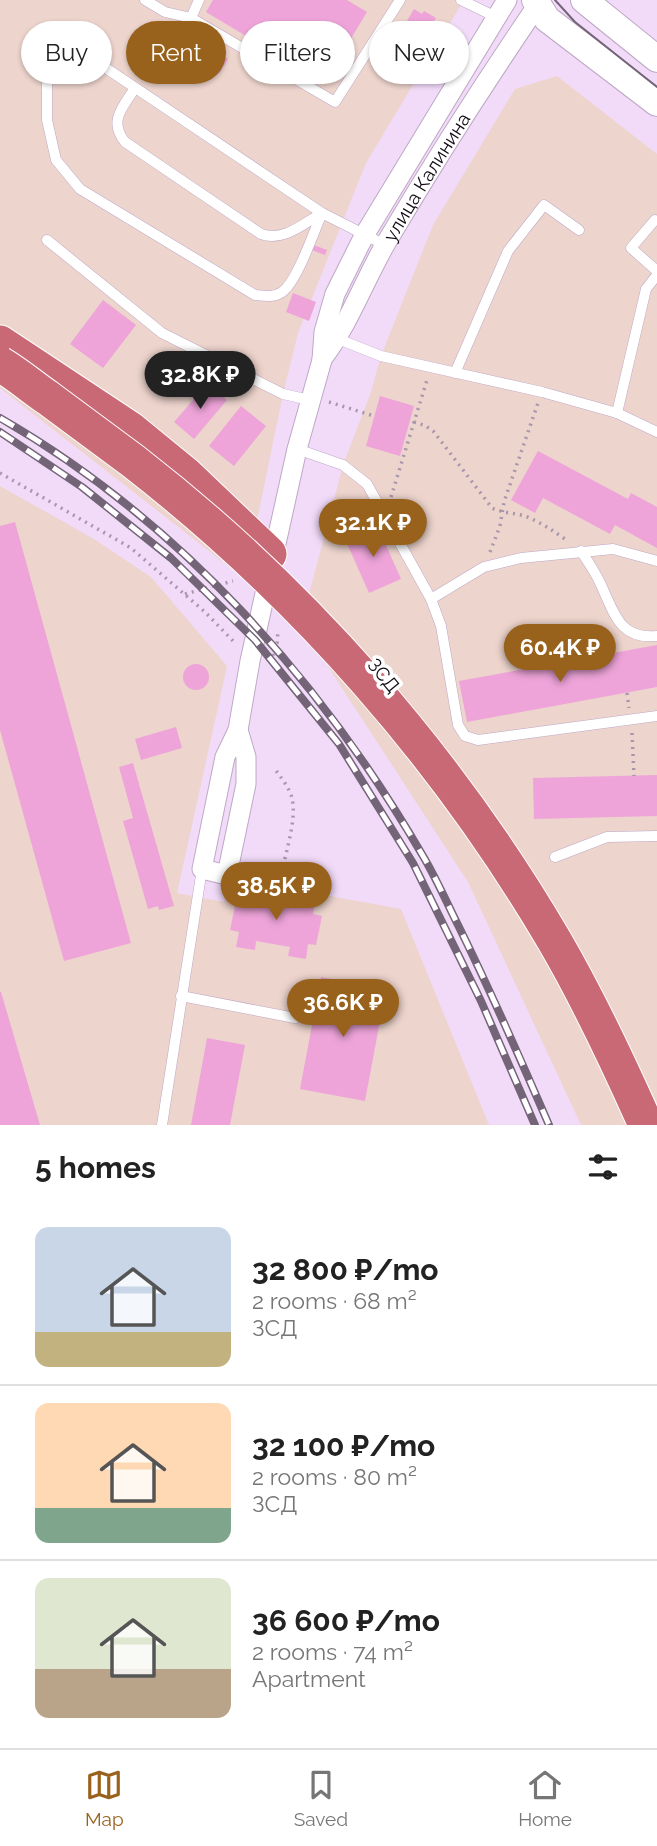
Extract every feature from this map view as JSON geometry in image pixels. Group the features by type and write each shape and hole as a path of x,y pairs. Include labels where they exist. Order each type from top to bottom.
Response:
{"highway":[{"name":"ЗСД","path":"0,343 130,429 185,474 327,609 381,670 479,792 569,929 617,1016 657,1103"},
{"name":"ЗСД","path":"0,364 169,489 296,606 367,681 466,803 554,939 600,1023 646,1125"}],"main road":[{"path":"583,0 657,59"},
{"path":"538,2 547,19 657,103"}],"street":[{"name":"улица Калинина","path":"322,360 338,339 385,245 538,2"},
{"name":"улица Калинина","path":"202,869 225,757 238,730 259,661 297,449 320,401 324,332 335,295 365,234 504,5"},
{"name":"улица Калинина","path":"230,863 246,784 246,757 238,730"},
{"path":"202,869 227,875 230,863"}],"lane":[{"path":"145,0 165,12 191,18 335,102 400,0"},
{"path":"191,18 199,0"},
{"path":"461,0 504,5"},
{"path":"322,213 291,283 281,293 268,297 255,295 80,189 56,160 47,120 47,74 67,42 322,213 385,245"},
{"path":"135,88 116,123 118,133 125,142 261,234 281,236 322,213"},
{"path":"455,373 508,251 544,205 579,230"},
{"path":"617,413 646,289 657,273 631,248 655,220"},
{"path":"47,240 162,333 283,394 320,401"},
{"path":"338,339 381,356 542,392 617,413 657,432"},
{"path":"297,449 343,465 367,484 431,599 441,626 458,726 465,736 478,740 657,716"},
{"path":"431,599 484,567 521,558 613,550 657,561"},
{"path":"581,551 600,582 619,624 632,634 657,636"},
{"path":"555,857 607,837 657,836"},
{"path":"162,1125 202,869"},
{"path":"181,996 295,1018"}],"path":[{"path":"385,515 431,367"},
{"path":"484,567 500,526 504,502 542,392"},
{"path":"320,401 374,416"},
{"path":"414,422 434,432 492,508 503,513 523,515 547,525 581,551"},
{"path":"0,474 131,548 259,661 273,657 278,631"},
{"path":"185,594 236,580"},
{"path":"230,863 282,872 293,801 288,787 275,769"}],"shaded area":[{"path":"0,0 464,0 451,21 369,21 369,84 413,84 366,163 298,333 245,579 0,388"},
{"path":"557,76 657,154 657,1125 581,1125 468,882 301,625 343,465 371,392 381,356 433,225 515,89"},
{"path":"0,486 94,539 151,577 227,666 177,893 224,902 231,878 401,909 489,1125 0,1125"}],"building":[{"path":"213,0 347,0 367,12 355,32 355,21 240,21 240,32 226,24 226,21 206,12"},
{"path":"414,9 436,18 434,21 407,21"},
{"path":"311,244 327,250 325,255 309,249"},
{"path":"293,293 316,302 309,321 286,312"},
{"path":"103,300 136,325 103,368 70,344"},
{"path":"207,384 227,400 194,439 174,422"},
{"path":"380,396 414,406 400,456 366,446"},
{"path":"241,406 266,426 234,466 209,446"},
{"path":"538,451 628,499 631,493 657,507 657,548 615,525 610,534 543,498 535,513 511,500"},
{"path":"15,522 131,943 64,961 0,730 0,526"},
{"path":"377,525 401,579 369,593 345,539"},
{"path":"657,645 657,687 467,722 459,681"},
{"path":"196,664 205,668 209,677 205,686 196,690 187,686 183,677 187,668"},
{"path":"176,727 182,748 141,760 135,739"},
{"path":"133,763 174,906 159,910 158,906 148,909 123,821 133,818 119,767"},
{"path":"657,775 657,816 534,819 533,778"},
{"path":"247,886 266,889 264,897 297,903 299,895 316,898 313,914 322,916 316,945 308,944 306,959 288,956 290,947 256,941 255,950 236,947 239,932 230,930 236,901 244,902"},
{"path":"321,977 386,989 365,1101 300,1089"},
{"path":"1,992 40,1125 0,1125"},
{"path":"207,1038 245,1045 230,1125 191,1125"}],"tram line":[{"path":"555,0 575,22 657,87"}],"railway":[{"path":"0,418 65,459 127,505 185,555 240,609 339,727 383,791 432,873 471,951 549,1125"},
{"path":"0,432 82,487 171,558 255,640 339,744 413,863 481,1001 535,1125"}]}
